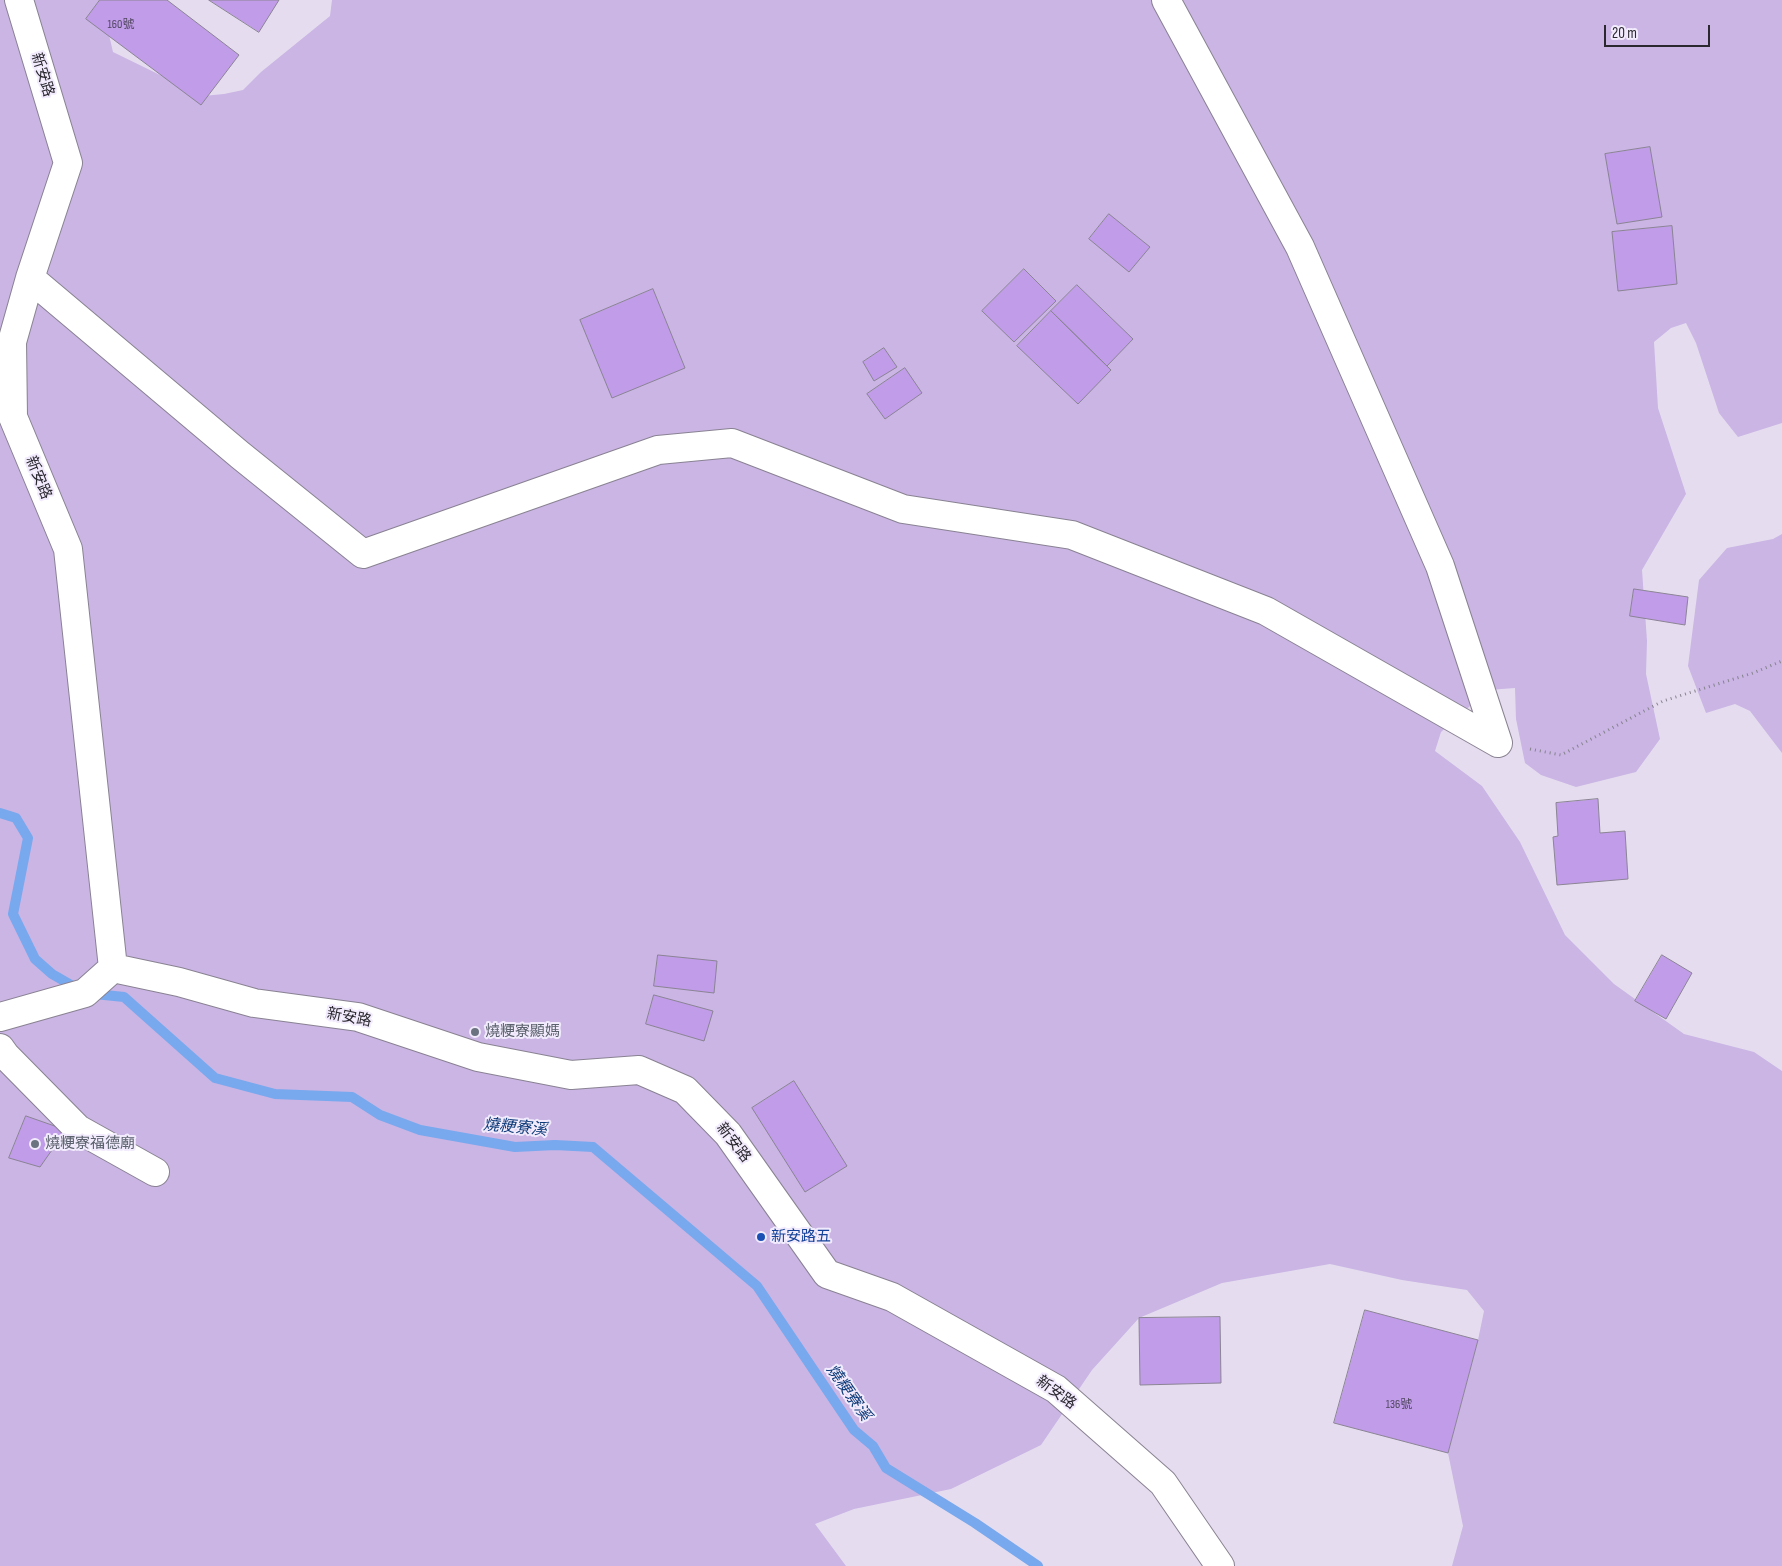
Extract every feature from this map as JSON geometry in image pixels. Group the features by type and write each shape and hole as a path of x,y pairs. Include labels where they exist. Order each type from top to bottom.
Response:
{"street":[{"name":"新安路","path":"19,0 68,163 30,278 12,342 13,417 68,549 113,968 179,982 254,1003 358,1017 478,1057 572,1075 639,1070 685,1090 728,1134 827,1274 892,1297 1056,1389 1162,1483 1220,1566"},
{"path":"1166,0 1300,247 1440,566 1498,743"},
{"path":"30,278 240,455 363,554 658,450 732,443 904,509 1072,535 1127,556 1266,611 1498,743"},
{"path":"0,1017 85,993 113,968"},
{"path":"0,1048 4,1055 78,1130 155,1172"}],"path":[{"path":"1498,743 1561,755 1664,700 1753,673 1782,661"}],"shaded area":[{"path":"0,0 103,0 103,9 113,52 203,96 243,90 261,72 330,16 332,0 1782,0 1782,423 1738,437 1719,413 1696,343 1686,323 1671,328 1654,342 1658,408 1686,494 1642,570 1647,641 1646,674 1660,739 1636,772 1576,787 1541,775 1525,763 1516,719 1515,688 1488,690 1441,732 1435,751 1482,786 1520,842 1565,935 1614,984 1684,1034 1754,1052 1782,1071 1782,1566 1452,1566 1463,1526 1448,1453 1484,1311 1467,1290 1402,1280 1330,1264 1222,1283 1139,1318 1092,1370 1041,1445 951,1489 854,1509 815,1524 846,1566 0,1566"},
{"path":"1782,534 1782,753 1750,711 1735,704 1706,713 1688,666 1699,580 1727,548 1773,539"}],"building":[{"path":"100,0 167,0 239,55 201,105 86,19"},
{"path":"209,0 279,0 259,32"},
{"path":"1650,147 1662,217 1617,224 1605,154"},
{"path":"1109,214 1150,247 1129,272 1089,239"},
{"path":"1672,226 1677,284 1618,291 1612,232"},
{"path":"1024,269 1056,301 1014,342 982,311"},
{"path":"1077,285 1133,339 1107,366 1051,311"},
{"path":"653,289 685,368 612,398 580,320"},
{"path":"1051,311 1111,370 1078,404 1017,346"},
{"path":"884,348 897,367 874,381 863,362"},
{"path":"905,368 922,393 885,419 867,394"},
{"path":"1634,589 1688,597 1685,625 1630,616"},
{"path":"1598,799 1600,833 1625,831 1628,879 1557,885 1553,837 1558,836 1556,803"},
{"path":"658,955 717,961 714,993 654,986"},
{"path":"1662,955 1692,973 1666,1019 1635,1001"},
{"path":"654,995 713,1011 704,1041 646,1024"},
{"path":"794,1081 847,1166 805,1192 752,1108"},
{"name":"燒粳寮福德廟","path":"26,1116 66,1130 40,1167 9,1158"},
{"path":"1365,1310 1478,1340 1448,1453 1334,1423"},
{"path":"1220,1317 1221,1383 1140,1385 1139,1318"}],"waterway":[{"name":"燒粳寮溪","path":"0,813 16,818 28,838 13,914 35,959 52,974 85,993 124,997 215,1078 275,1094 352,1097 380,1115 420,1130 515,1147 555,1145 593,1147 757,1286 854,1430 873,1446 886,1468 975,1523 1038,1566"}],"place":[{"name":"燒粳寮顯媽","path":"475,1032"},
{"name":"燒粳寮福德廟","path":"35,1144"},
{"name":"新安路五","path":"761,1237"}]}
